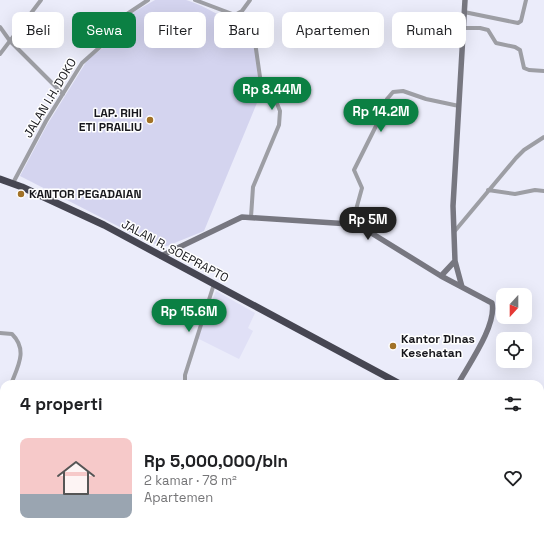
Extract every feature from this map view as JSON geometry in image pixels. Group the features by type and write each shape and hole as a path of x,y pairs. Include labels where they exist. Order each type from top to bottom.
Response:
{"highway":[{"name":"JALAN R. SOEPRAPTO","path":"0,179 13,183 104,225 393,380"}],"street":[{"path":"0,54 41,0"},
{"name":"JALAN I.H. DOKO","path":"13,183 39,134 87,57 110,38 128,14 148,0"},
{"path":"196,0 225,12"},
{"path":"241,12 250,0"},
{"path":"464,12 465,0"},
{"path":"466,12 518,23 521,21 526,0"},
{"path":"0,27 10,41 63,94"},
{"path":"466,28 480,28 488,30 496,43 515,47 520,50 524,68 544,72"},
{"path":"250,216 253,187 279,125 280,111 276,101 278,94 261,84 256,48"},
{"path":"462,288 455,261 453,206 463,48"},
{"path":"352,224 362,188 354,170 390,94 397,91 403,92 426,99 459,106"},
{"path":"454,233 488,190 520,154 544,137"},
{"path":"488,190 515,194 535,190 544,191"},
{"path":"161,256 236,218 250,216 352,224 360,226 441,276 462,288 489,300 492,303 493,312 483,338 460,380"},
{"path":"441,276 455,261"},
{"path":"185,380 184,375 215,284"},
{"path":"0,333 12,334 21,345 21,356 12,380"}],"shaded area":[{"name":"LAP. RIHI ETI PRAILIU","path":"155,0 186,0 193,2 214,12 214,48 255,48 256,54 259,98 204,231 167,246 151,243 20,176 47,125 88,59 103,48 136,48 136,12 134,12"},
{"path":"216,291 255,313 248,328 253,331 239,359 197,338"}],"place":[{"name":"LAP. RIHI ETI PRAILIU","path":"150,120"},
{"name":"KANTOR PEGADAIAN","path":"21,194"},
{"name":"Kantor Dinas Kesehatan","path":"393,346"}]}
